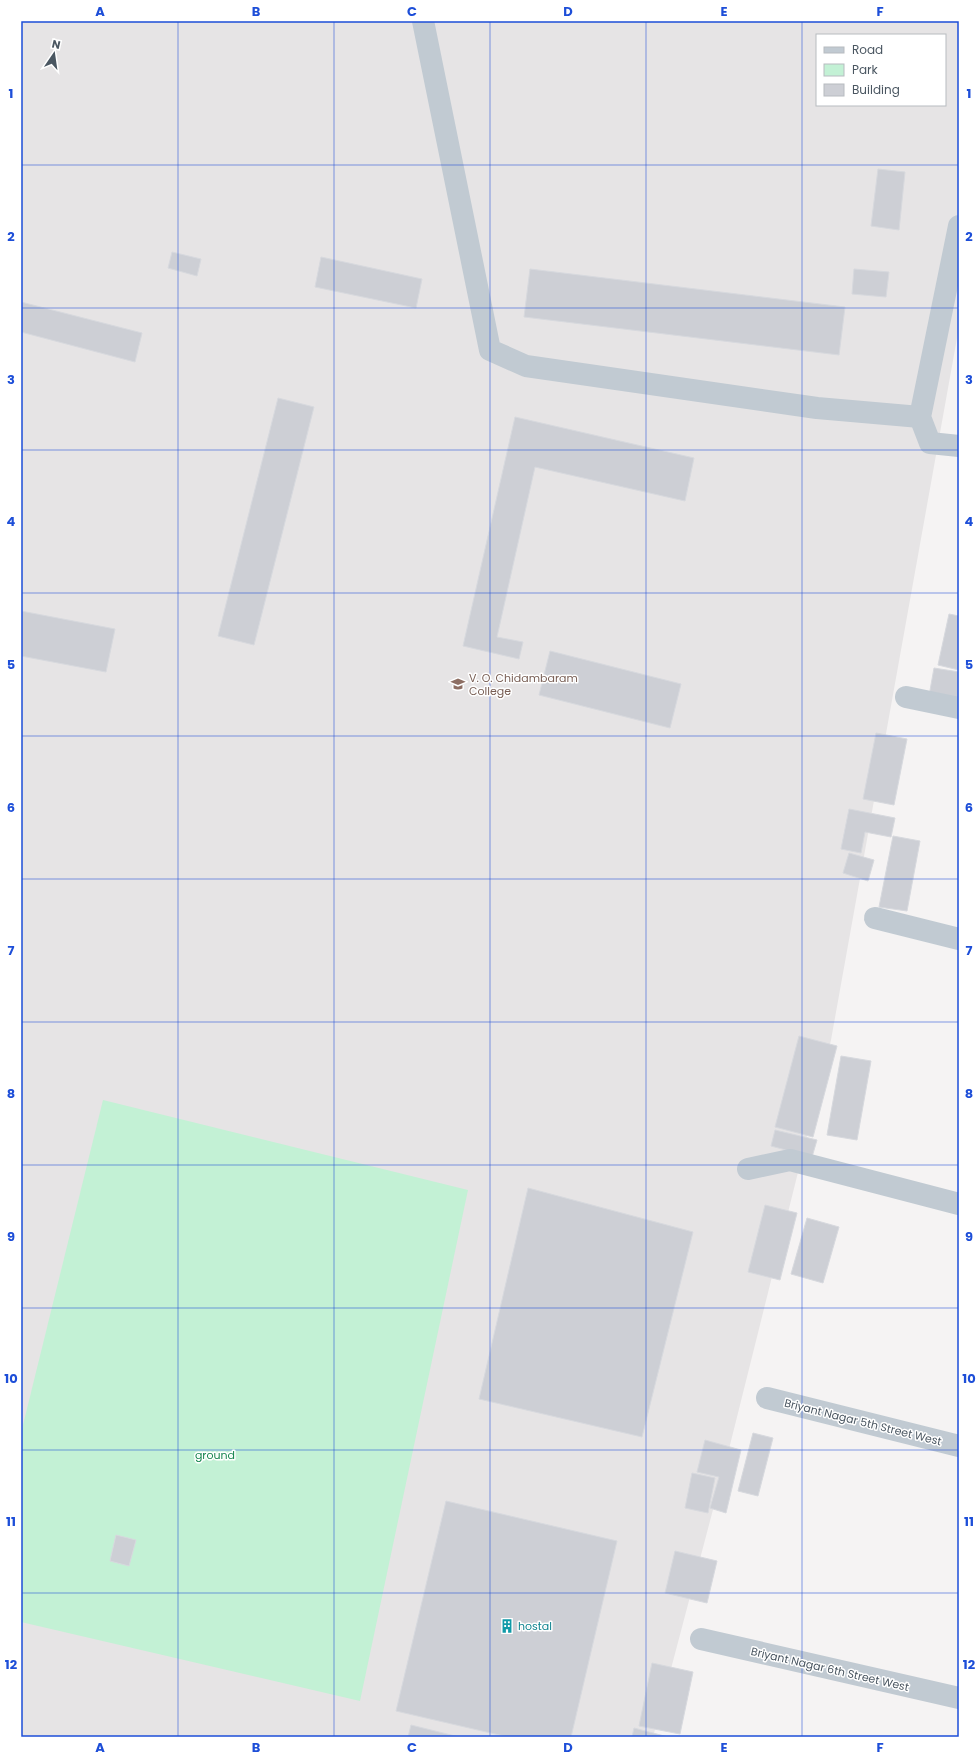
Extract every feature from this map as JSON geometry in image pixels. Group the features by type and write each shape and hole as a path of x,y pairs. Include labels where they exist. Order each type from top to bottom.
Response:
{"street":[{"path":"423,21 490,350 526,366 817,408 920,417"},
{"path":"959,226 920,417 930,443 959,446"},
{"path":"906,697 959,708"},
{"path":"875,918 959,939"},
{"path":"748,1169 790,1160 959,1204"},
{"name":"Briyant Nagar 5th Street West","path":"767,1398 959,1446"},
{"name":"Briyant Nagar 6th Street West","path":"701,1639 959,1698"}],"shaded area":[{"name":"V. O. Chidambaram College","path":"21,21 959,21 959,327 831,1040 729,1449 653,1737 21,1737"}],"green space":[{"name":"ground","path":"103,1100 468,1190 360,1701 21,1622 21,1433"}],"building":[{"path":"878,169 905,172 899,230 871,226"},
{"path":"172,252 201,259 197,276 168,268"},
{"path":"321,257 422,279 416,308 315,287"},
{"path":"530,269 845,307 839,355 524,317"},
{"path":"854,269 889,272 886,297 852,294"},
{"path":"21,302 142,333 135,362 21,332"},
{"path":"278,398 314,407 254,645 218,636"},
{"path":"515,417 694,458 685,501 535,467 497,637 523,642 519,659 463,646"},
{"path":"21,611 115,629 106,672 21,656"},
{"path":"949,614 959,616 959,670 938,665"},
{"path":"550,651 681,684 670,728 539,695"},
{"path":"934,668 959,672 959,701 929,696"},
{"path":"876,733 907,739 894,805 863,799"},
{"path":"849,809 895,818 891,837 865,832 861,853 841,849"},
{"path":"893,836 920,841 907,911 879,907"},
{"path":"849,853 874,860 868,881 843,873"},
{"path":"799,1036 837,1046 813,1137 775,1127"},
{"path":"841,1056 871,1061 857,1140 827,1135"},
{"path":"775,1130 817,1140 812,1157 771,1146"},
{"path":"528,1188 693,1232 642,1437 479,1399"},
{"path":"765,1205 797,1213 780,1280 748,1272"},
{"path":"807,1218 839,1227 823,1283 791,1274"},
{"path":"753,1433 773,1438 758,1496 738,1491"},
{"path":"705,1440 741,1450 726,1513 710,1508 719,1477 697,1472"},
{"path":"692,1473 715,1478 708,1513 685,1508"},
{"name":"hostal","path":"446,1501 617,1541 571,1737 508,1737 396,1711"},
{"path":"116,1535 136,1540 129,1566 110,1561"},
{"path":"675,1551 717,1561 707,1603 665,1593"},
{"path":"652,1663 693,1672 680,1734 639,1726"},
{"path":"411,1725 459,1737 408,1737"},
{"path":"634,1728 668,1737 632,1737"}],"place":[{"name":"V. O. Chidambaram College","path":"458,684"},
{"name":"hostal","path":"507,1626"}]}
